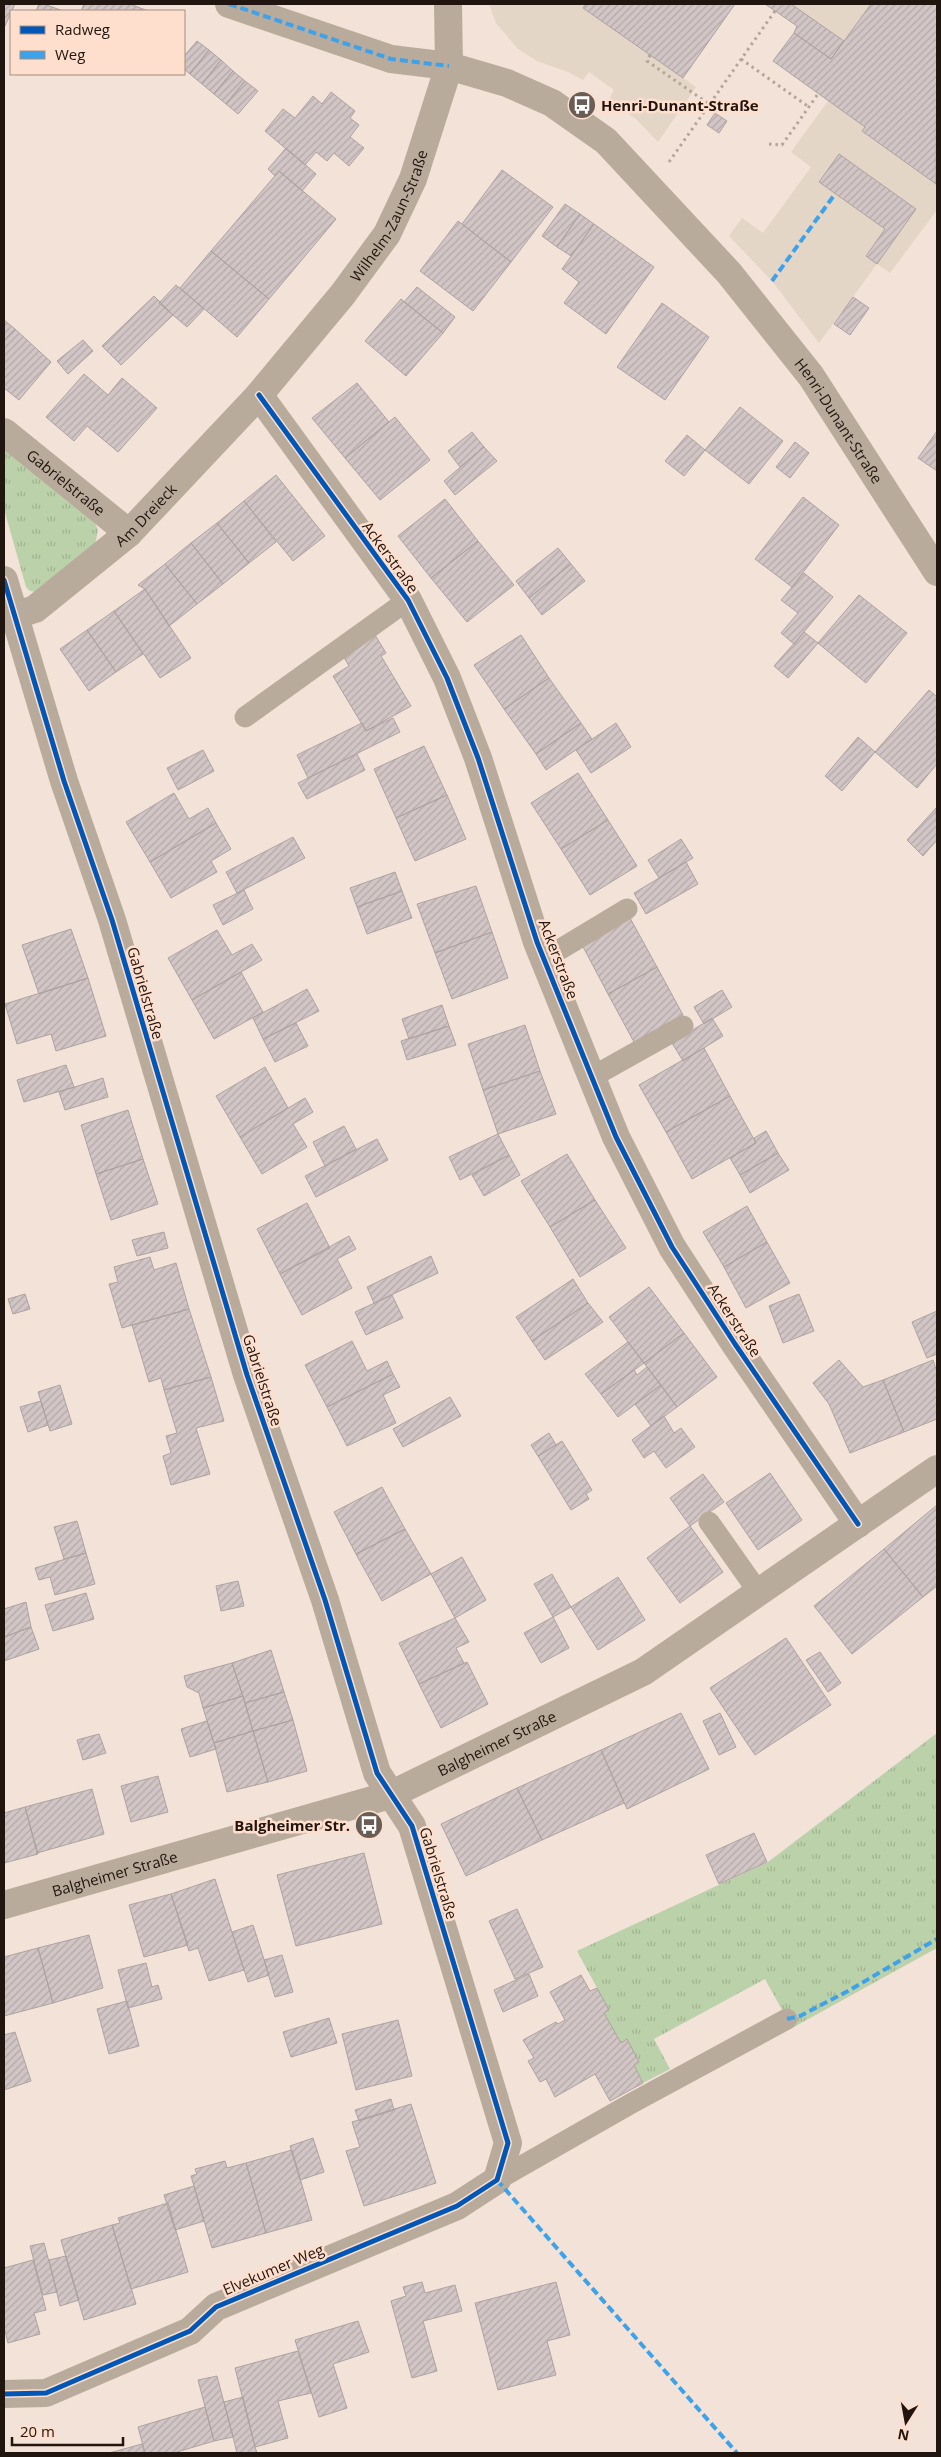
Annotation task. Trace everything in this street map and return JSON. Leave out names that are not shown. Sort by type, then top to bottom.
[{"type":"street","name":"Henri-Dunant-Straße","points":[[229,4],[391,59],[449,66],[507,83],[552,103],[606,141],[729,273],[811,376],[937,572]]},
{"type":"street","name":"Wilhelm-Zaun-Straße","points":[[259,395],[343,294],[387,234],[413,180],[449,66],[448,4]]},
{"type":"street","name":"Am Dreieck","points":[[9,618],[35,609],[129,532],[259,395]]},
{"type":"street","name":"Ackerstraße","points":[[259,395],[408,600],[447,678],[478,758],[544,959],[616,1137],[672,1247],[735,1344],[858,1524]]},
{"type":"street","name":"Gabrielstraße","points":[[4,432],[129,532]]},
{"type":"street","name":"Gabrielstraße","points":[[4,580],[9,618],[112,920],[247,1375],[325,1600],[377,1772],[412,1826],[508,2143],[497,2180]]},
{"type":"street","name":"Balgheimer Straße","points":[[4,1905],[390,1794],[643,1672],[937,1468]]},
{"type":"street","name":"Elvekumer Weg","points":[[4,2394],[46,2393],[190,2331],[216,2307],[457,2206],[497,2180]]},
{"type":"lane","points":[[245,717],[408,600]]},
{"type":"lane","points":[[544,959],[627,909]]},
{"type":"lane","points":[[592,1077],[683,1026]]},
{"type":"lane","points":[[710,1522],[759,1593]]},
{"type":"lane","points":[[497,2180],[787,2019]]},
{"type":"path","points":[[650,188],[775,11]]},
{"type":"path","points":[[650,55],[647,61],[710,104]]},
{"type":"path","points":[[741,59],[809,107]]},
{"type":"path","points":[[769,144],[782,145],[818,94]]},
{"type":"shaded area","points":[[489,4],[586,4],[583,8],[696,87],[658,142],[636,119],[609,100],[614,90],[589,72],[583,80],[568,72],[537,61],[518,49],[496,23]]},
{"type":"shaded area","points":[[791,4],[871,4],[844,41]]},
{"type":"shaded area","points":[[828,101],[865,127],[862,131],[936,184],[937,210],[890,273],[877,264],[819,343],[772,281],[729,236],[742,218],[763,233],[811,167],[791,152]]},
{"type":"green space","points":[[4,446],[95,523],[98,530],[95,545],[36,592],[30,591],[26,587],[4,509]]},
{"type":"green space","points":[[937,1733],[937,1948],[792,2028],[765,1979],[654,2039],[670,2069],[643,2083],[634,2065],[639,2062],[626,2040],[621,2043],[604,2013],[609,2010],[577,1951],[768,1862]]},
{"type":"building","points":[[4,4],[15,4],[12,10],[10,10],[10,15],[4,28]]},
{"type":"building","points":[[39,4],[44,4],[60,10],[36,10]]},
{"type":"building","points":[[84,4],[130,4],[145,10],[81,10]]},
{"type":"building","points":[[586,4],[735,4],[683,78],[583,8]]},
{"type":"building","points":[[765,4],[791,4],[844,41],[831,59],[794,33],[797,26]]},
{"type":"building","points":[[871,4],[937,4],[936,184],[862,131],[865,127],[773,61],[794,33],[831,59]]},
{"type":"building","points":[[197,41],[209,50],[190,74],[185,70],[185,55]]},
{"type":"building","points":[[209,50],[221,60],[202,84],[190,74]]},
{"type":"building","points":[[221,60],[233,71],[214,94],[202,84]]},
{"type":"building","points":[[233,71],[245,81],[226,104],[214,94]]},
{"type":"building","points":[[245,81],[258,91],[238,114],[226,104]]},
{"type":"building","points":[[331,92],[355,111],[350,118],[359,125],[350,137],[364,148],[349,166],[334,153],[327,161],[316,152],[305,165],[265,131],[283,109],[295,118],[313,96],[322,104]]},
{"type":"building","points":[[715,113],[727,121],[719,133],[707,125]]},
{"type":"building","points":[[286,148],[316,174],[302,191],[279,171],[275,176],[268,169]]},
{"type":"building","points":[[839,154],[916,209],[877,264],[866,256],[885,229],[819,182]]},
{"type":"building","points":[[502,170],[553,207],[511,262],[462,224]]},
{"type":"building","points":[[279,171],[336,219],[269,299],[211,251]]},
{"type":"building","points":[[565,204],[580,214],[557,247],[542,236]]},
{"type":"building","points":[[580,214],[594,224],[571,256],[557,247]]},
{"type":"building","points":[[458,221],[511,262],[473,311],[420,271]]},
{"type":"building","points":[[594,224],[654,267],[606,334],[564,303],[579,282],[562,269]]},
{"type":"building","points":[[211,251],[269,299],[237,337],[180,288]]},
{"type":"building","points":[[176,285],[204,309],[187,327],[159,303]]},
{"type":"building","points":[[417,287],[455,317],[443,333],[404,302]]},
{"type":"building","points":[[154,296],[173,315],[121,365],[102,346]]},
{"type":"building","points":[[853,297],[869,308],[850,335],[834,324]]},
{"type":"building","points":[[401,299],[443,333],[406,376],[365,341]]},
{"type":"building","points":[[662,303],[709,337],[665,400],[617,367]]},
{"type":"building","points":[[4,320],[15,329],[4,341]]},
{"type":"building","points":[[15,329],[51,362],[19,400],[4,388],[4,341]]},
{"type":"building","points":[[83,340],[93,351],[68,374],[57,361]]},
{"type":"building","points":[[84,374],[108,395],[122,378],[157,408],[118,452],[87,426],[74,441],[46,417]]},
{"type":"building","points":[[357,383],[389,422],[345,458],[312,418]]},
{"type":"building","points":[[740,407],[783,441],[749,484],[705,450]]},
{"type":"building","points":[[395,417],[430,460],[380,500],[345,458]]},
{"type":"building","points":[[937,431],[937,471],[918,458]]},
{"type":"building","points":[[472,432],[484,447],[460,467],[448,451]]},
{"type":"building","points":[[687,435],[705,450],[684,476],[665,461]]},
{"type":"building","points":[[795,442],[809,453],[790,478],[776,467]]},
{"type":"building","points":[[484,447],[497,461],[455,495],[444,481]]},
{"type":"building","points":[[276,475],[325,536],[293,561],[244,501]]},
{"type":"building","points":[[803,497],[839,525],[792,587],[755,559]]},
{"type":"building","points":[[445,499],[478,541],[431,578],[398,536]]},
{"type":"building","points":[[244,501],[276,542],[249,563],[217,523]]},
{"type":"building","points":[[217,523],[249,563],[223,584],[191,543]]},
{"type":"building","points":[[478,541],[514,585],[467,622],[431,578]]},
{"type":"building","points":[[191,543],[223,584],[197,604],[165,564]]},
{"type":"building","points":[[558,548],[571,564],[529,598],[516,581]]},
{"type":"building","points":[[165,564],[197,604],[169,626],[145,589],[138,585]]},
{"type":"building","points":[[571,564],[585,581],[542,615],[529,598]]},
{"type":"building","points":[[804,573],[833,597],[794,644],[781,633],[798,613],[781,600]]},
{"type":"building","points":[[145,589],[191,658],[160,678],[114,611]]},
{"type":"building","points":[[859,595],[907,633],[866,683],[818,643]]},
{"type":"building","points":[[114,611],[143,654],[116,672],[87,630]]},
{"type":"building","points":[[87,630],[116,672],[89,691],[60,649]]},
{"type":"building","points":[[804,632],[818,643],[788,678],[774,666]]},
{"type":"building","points":[[375,635],[386,653],[381,656],[411,706],[366,731],[333,676],[349,666],[342,654]]},
{"type":"building","points":[[521,635],[549,678],[504,709],[474,665]]},
{"type":"building","points":[[549,678],[581,723],[536,754],[504,709]]},
{"type":"building","points":[[929,690],[937,697],[937,764],[917,788],[875,752]]},
{"type":"building","points":[[393,718],[400,732],[308,778],[297,755],[362,723],[366,731]]},
{"type":"building","points":[[581,723],[592,739],[546,770],[536,754]]},
{"type":"building","points":[[616,723],[631,747],[591,773],[576,750]]},
{"type":"building","points":[[858,737],[875,752],[842,791],[825,776]]},
{"type":"building","points":[[424,746],[447,795],[396,818],[374,769]]},
{"type":"building","points":[[203,750],[214,771],[178,790],[167,768]]},
{"type":"building","points":[[357,754],[365,770],[307,799],[298,783]]},
{"type":"building","points":[[578,773],[608,820],[561,849],[531,803]]},
{"type":"building","points":[[174,793],[189,819],[208,808],[216,823],[150,862],[126,822]]},
{"type":"building","points":[[447,795],[466,839],[415,861],[396,818]]},
{"type":"building","points":[[936,808],[937,840],[923,856],[907,840]]},
{"type":"building","points":[[608,820],[637,866],[590,895],[561,849]]},
{"type":"building","points":[[216,823],[231,849],[211,861],[217,872],[171,898],[150,862]]},
{"type":"building","points":[[293,837],[305,858],[237,893],[226,872]]},
{"type":"building","points":[[681,839],[693,858],[659,878],[648,860]]},
{"type":"building","points":[[686,862],[698,884],[646,914],[634,893]]},
{"type":"building","points":[[395,872],[402,891],[357,907],[350,888]]},
{"type":"building","points":[[476,886],[492,932],[435,953],[417,904]]},
{"type":"building","points":[[244,890],[253,909],[223,925],[213,905]]},
{"type":"building","points":[[402,891],[412,918],[367,934],[357,907]]},
{"type":"building","points":[[630,918],[657,967],[608,994],[581,943]]},
{"type":"building","points":[[71,929],[88,978],[39,994],[22,945]]},
{"type":"building","points":[[217,930],[232,955],[252,944],[262,960],[192,1000],[168,958]]},
{"type":"building","points":[[492,932],[508,978],[452,999],[435,953]]},
{"type":"building","points":[[657,967],[683,1015],[634,1042],[608,994]]},
{"type":"building","points":[[241,972],[263,1012],[214,1039],[192,1000]]},
{"type":"building","points":[[88,978],[106,1036],[56,1051],[51,1034],[17,1044],[5,1004]]},
{"type":"building","points":[[307,989],[319,1011],[263,1039],[253,1018]]},
{"type":"building","points":[[722,990],[732,1007],[704,1024],[694,1007]]},
{"type":"building","points":[[442,1005],[449,1026],[409,1039],[402,1019]]},
{"type":"building","points":[[712,1018],[723,1036],[683,1061],[672,1043]]},
{"type":"building","points":[[296,1023],[308,1046],[275,1062],[263,1039]]},
{"type":"building","points":[[525,1025],[540,1071],[483,1090],[468,1044]]},
{"type":"building","points":[[449,1026],[456,1045],[407,1060],[401,1041]]},
{"type":"building","points":[[704,1048],[730,1096],[666,1132],[639,1085]]},
{"type":"building","points":[[66,1065],[74,1087],[24,1102],[17,1080]]},
{"type":"building","points":[[265,1067],[288,1108],[240,1137],[216,1096]]},
{"type":"building","points":[[540,1071],[556,1114],[498,1134],[483,1090]]},
{"type":"building","points":[[103,1078],[108,1097],[65,1110],[59,1092]]},
{"type":"building","points":[[730,1096],[756,1143],[692,1179],[666,1132]]},
{"type":"building","points":[[305,1098],[313,1112],[293,1124],[307,1147],[262,1174],[240,1137]]},
{"type":"building","points":[[128,1110],[143,1159],[96,1174],[81,1125]]},
{"type":"building","points":[[344,1126],[356,1149],[325,1166],[313,1142]]},
{"type":"building","points":[[766,1131],[778,1153],[740,1175],[730,1158],[756,1143],[754,1138]]},
{"type":"building","points":[[498,1134],[509,1155],[460,1180],[449,1157]]},
{"type":"building","points":[[377,1139],[388,1160],[316,1197],[305,1176]]},
{"type":"building","points":[[778,1153],[789,1170],[750,1193],[740,1175]]},
{"type":"building","points":[[567,1154],[595,1200],[550,1227],[521,1181]]},
{"type":"building","points":[[509,1155],[520,1175],[484,1196],[472,1175]]},
{"type":"building","points":[[143,1159],[158,1204],[111,1220],[96,1174]]},
{"type":"building","points":[[595,1200],[626,1248],[580,1277],[550,1227]]},
{"type":"building","points":[[307,1203],[330,1248],[280,1274],[257,1229]]},
{"type":"building","points":[[747,1206],[767,1242],[724,1267],[703,1232]]},
{"type":"building","points":[[164,1232],[168,1248],[137,1256],[132,1240]]},
{"type":"building","points":[[349,1236],[356,1249],[337,1259],[352,1288],[302,1315],[280,1274]]},
{"type":"building","points":[[767,1242],[790,1283],[746,1308],[724,1267]]},
{"type":"building","points":[[431,1256],[438,1273],[374,1303],[367,1287]]},
{"type":"building","points":[[150,1257],[154,1270],[176,1263],[189,1309],[122,1328],[109,1284],[118,1282],[114,1267]]},
{"type":"building","points":[[573,1279],[588,1303],[532,1341],[516,1317]]},
{"type":"building","points":[[649,1287],[684,1333],[644,1363],[609,1317]]},
{"type":"building","points":[[25,1294],[30,1309],[13,1314],[8,1299]]},
{"type":"building","points":[[799,1294],[814,1331],[783,1343],[769,1306]]},
{"type":"building","points":[[392,1295],[403,1318],[366,1335],[355,1312]]},
{"type":"building","points":[[588,1303],[603,1322],[545,1360],[532,1341]]},
{"type":"building","points":[[189,1309],[211,1377],[164,1390],[161,1378],[149,1382],[132,1325]]},
{"type":"building","points":[[937,1311],[937,1354],[927,1358],[912,1322]]},
{"type":"building","points":[[684,1333],[717,1377],[677,1407],[644,1363]]},
{"type":"building","points":[[352,1341],[367,1371],[387,1361],[393,1374],[327,1407],[305,1365]]},
{"type":"building","points":[[628,1342],[644,1363],[601,1394],[585,1374]]},
{"type":"building","points":[[839,1360],[863,1387],[883,1380],[904,1432],[850,1453],[829,1404],[813,1383]]},
{"type":"building","points":[[933,1360],[937,1372],[937,1419],[904,1432],[883,1380]]},
{"type":"building","points":[[647,1367],[661,1385],[618,1417],[601,1394],[634,1370],[637,1375]]},
{"type":"building","points":[[393,1374],[400,1387],[383,1395],[396,1423],[347,1446],[327,1407]]},
{"type":"building","points":[[211,1377],[224,1421],[196,1428],[210,1474],[171,1485],[163,1456],[171,1453],[166,1436],[177,1433],[164,1390]]},
{"type":"building","points":[[60,1385],[72,1424],[50,1431],[38,1392]]},
{"type":"building","points":[[661,1385],[677,1407],[651,1426],[635,1404]]},
{"type":"building","points":[[450,1397],[461,1416],[403,1447],[393,1429]]},
{"type":"building","points":[[41,1401],[48,1425],[28,1432],[20,1407]]},
{"type":"building","points":[[664,1416],[674,1433],[681,1428],[695,1447],[666,1468],[654,1451],[644,1458],[632,1440]]},
{"type":"building","points":[[549,1433],[556,1445],[538,1456],[531,1445]]},
{"type":"building","points":[[562,1441],[592,1490],[586,1494],[589,1499],[571,1510],[538,1456]]},
{"type":"building","points":[[770,1473],[802,1520],[758,1550],[726,1503]]},
{"type":"building","points":[[703,1474],[724,1502],[690,1526],[670,1498]]},
{"type":"building","points":[[382,1487],[405,1529],[356,1554],[334,1512]]},
{"type":"building","points":[[937,1505],[937,1586],[923,1597],[884,1549]]},
{"type":"building","points":[[77,1521],[86,1553],[64,1559],[54,1527]]},
{"type":"building","points":[[690,1526],[723,1572],[680,1603],[647,1558]]},
{"type":"building","points":[[405,1529],[431,1574],[382,1601],[356,1554]]},
{"type":"building","points":[[884,1549],[923,1597],[852,1654],[814,1606]]},
{"type":"building","points":[[86,1553],[95,1584],[55,1595],[50,1577],[39,1580],[35,1568]]},
{"type":"building","points":[[462,1557],[486,1600],[455,1618],[431,1574]]},
{"type":"building","points":[[552,1574],[571,1607],[553,1617],[534,1584]]},
{"type":"building","points":[[618,1577],[645,1620],[598,1650],[571,1607]]},
{"type":"building","points":[[238,1581],[244,1606],[221,1611],[216,1586]]},
{"type":"building","points":[[86,1593],[94,1619],[53,1631],[45,1605]]},
{"type":"building","points":[[26,1602],[31,1627],[4,1637],[4,1609]]},
{"type":"building","points":[[553,1617],[569,1648],[541,1663],[524,1633]]},
{"type":"building","points":[[455,1618],[469,1642],[456,1648],[464,1663],[419,1684],[399,1643]]},
{"type":"building","points":[[31,1627],[39,1649],[4,1661],[4,1637]]},
{"type":"building","points":[[786,1638],[831,1705],[755,1755],[710,1688]]},
{"type":"building","points":[[271,1650],[284,1692],[245,1703],[232,1663]]},
{"type":"building","points":[[820,1652],[841,1683],[828,1692],[806,1660]]},
{"type":"building","points":[[467,1662],[488,1704],[441,1728],[419,1684]]},
{"type":"building","points":[[232,1663],[243,1696],[203,1708],[199,1693],[187,1687],[184,1676]]},
{"type":"building","points":[[284,1692],[293,1720],[253,1731],[245,1703]]},
{"type":"building","points":[[243,1696],[253,1731],[214,1743],[203,1708]]},
{"type":"building","points":[[681,1713],[709,1769],[627,1809],[601,1750]]},
{"type":"building","points":[[720,1713],[736,1747],[719,1755],[703,1721]]},
{"type":"building","points":[[293,1720],[307,1771],[268,1782],[253,1731]]},
{"type":"building","points":[[207,1721],[216,1749],[190,1757],[181,1729]]},
{"type":"building","points":[[253,1731],[268,1782],[227,1792],[214,1743]]},
{"type":"building","points":[[99,1734],[106,1753],[83,1760],[77,1740]]},
{"type":"building","points":[[601,1750],[624,1803],[542,1840],[517,1788]]},
{"type":"building","points":[[158,1776],[168,1812],[131,1822],[121,1786]]},
{"type":"building","points":[[517,1788],[542,1840],[466,1876],[441,1824]]},
{"type":"building","points":[[92,1789],[104,1834],[37,1853],[25,1807]]},
{"type":"building","points":[[25,1807],[38,1854],[4,1863],[4,1813]]},
{"type":"building","points":[[754,1833],[767,1862],[719,1884],[706,1855]]},
{"type":"building","points":[[364,1853],[382,1924],[296,1946],[277,1875]]},
{"type":"building","points":[[215,1879],[244,1970],[209,1981],[198,1948],[189,1951],[171,1894]]},
{"type":"building","points":[[171,1894],[188,1945],[144,1957],[129,1905]]},
{"type":"building","points":[[517,1909],[543,1967],[515,1979],[489,1921]]},
{"type":"building","points":[[253,1925],[269,1975],[248,1982],[232,1932]]},
{"type":"building","points":[[89,1935],[103,1988],[53,2003],[38,1948]]},
{"type":"building","points":[[38,1948],[53,2003],[4,2016],[4,1957]]},
{"type":"building","points":[[282,1955],[293,1992],[275,1997],[264,1960]]},
{"type":"building","points":[[146,1963],[152,1987],[158,1985],[162,1999],[128,2008],[118,1970]]},
{"type":"building","points":[[529,1974],[538,1996],[503,2012],[494,1990]]},
{"type":"building","points":[[581,1975],[590,1991],[597,1988],[609,2010],[604,2013],[621,2043],[627,2039],[639,2062],[634,2065],[643,2083],[610,2101],[595,2074],[555,2097],[546,2079],[540,2082],[528,2061],[534,2058],[523,2040],[556,2022],[558,2024],[565,2020],[550,1992]]},
{"type":"building","points":[[127,2001],[139,2046],[109,2054],[97,2009]]},
{"type":"building","points":[[329,2018],[337,2043],[291,2057],[283,2032]]},
{"type":"building","points":[[398,2020],[412,2076],[356,2090],[342,2034]]},
{"type":"building","points":[[15,2032],[31,2081],[4,2090],[4,2035]]},
{"type":"building","points":[[391,2099],[394,2110],[359,2121],[355,2110]]},
{"type":"building","points":[[411,2104],[436,2183],[364,2206],[346,2151],[360,2147],[352,2122]]},
{"type":"building","points":[[313,2138],[324,2172],[300,2180],[290,2146]]},
{"type":"building","points":[[292,2150],[312,2220],[266,2233],[246,2163]]},
{"type":"building","points":[[225,2161],[227,2168],[246,2163],[266,2233],[212,2248],[191,2176],[197,2174],[195,2169]]},
{"type":"building","points":[[194,2186],[204,2221],[175,2230],[164,2195]]},
{"type":"building","points":[[168,2203],[188,2272],[131,2289],[112,2225],[120,2223],[118,2218]]},
{"type":"building","points":[[112,2225],[136,2304],[84,2320],[61,2240]]},
{"type":"building","points":[[44,2243],[57,2292],[43,2295],[30,2246]]},
{"type":"building","points":[[66,2256],[79,2300],[60,2306],[49,2260]]},
{"type":"building","points":[[33,2260],[46,2310],[34,2313],[40,2334],[8,2343],[4,2327],[4,2268]]},
{"type":"building","points":[[422,2282],[425,2293],[455,2285],[462,2311],[423,2321],[437,2371],[412,2378],[391,2301],[406,2296],[403,2287]]},
{"type":"building","points":[[556,2282],[570,2335],[547,2341],[556,2375],[498,2390],[475,2303]]},
{"type":"building","points":[[358,2321],[369,2352],[333,2364],[347,2408],[319,2417],[295,2340]]},
{"type":"building","points":[[298,2351],[311,2393],[278,2401],[288,2438],[255,2447],[235,2368]]},
{"type":"building","points":[[217,2376],[233,2437],[214,2441],[198,2380]]},
{"type":"building","points":[[243,2397],[257,2453],[237,2453],[224,2402]]},
{"type":"building","points":[[205,2407],[214,2441],[178,2453],[145,2453],[138,2427]]},
{"type":"building","points":[[142,2444],[145,2453],[109,2453]]},
{"type":"marked path","points":[[229,4],[391,59],[449,66]]},
{"type":"marked path","points":[[772,281],[835,194]]},
{"type":"marked path","points":[[787,2019],[800,2016],[848,1991],[937,1939]]},
{"type":"marked path","points":[[497,2180],[737,2453]]},
{"type":"cycle path","points":[[259,395],[408,600],[447,678],[478,758],[537,942],[616,1137],[672,1247],[735,1344],[858,1524]]},
{"type":"cycle path","points":[[4,580],[64,781],[112,920],[247,1375],[325,1600],[377,1773],[412,1826],[508,2143],[497,2180],[457,2206],[216,2307],[190,2331],[46,2393],[4,2394]]},
{"type":"place","name":"Henri-Dunant-Straße","points":[[582,105]]},
{"type":"place","name":"Balgheimer Str.","points":[[369,1825]]}]
